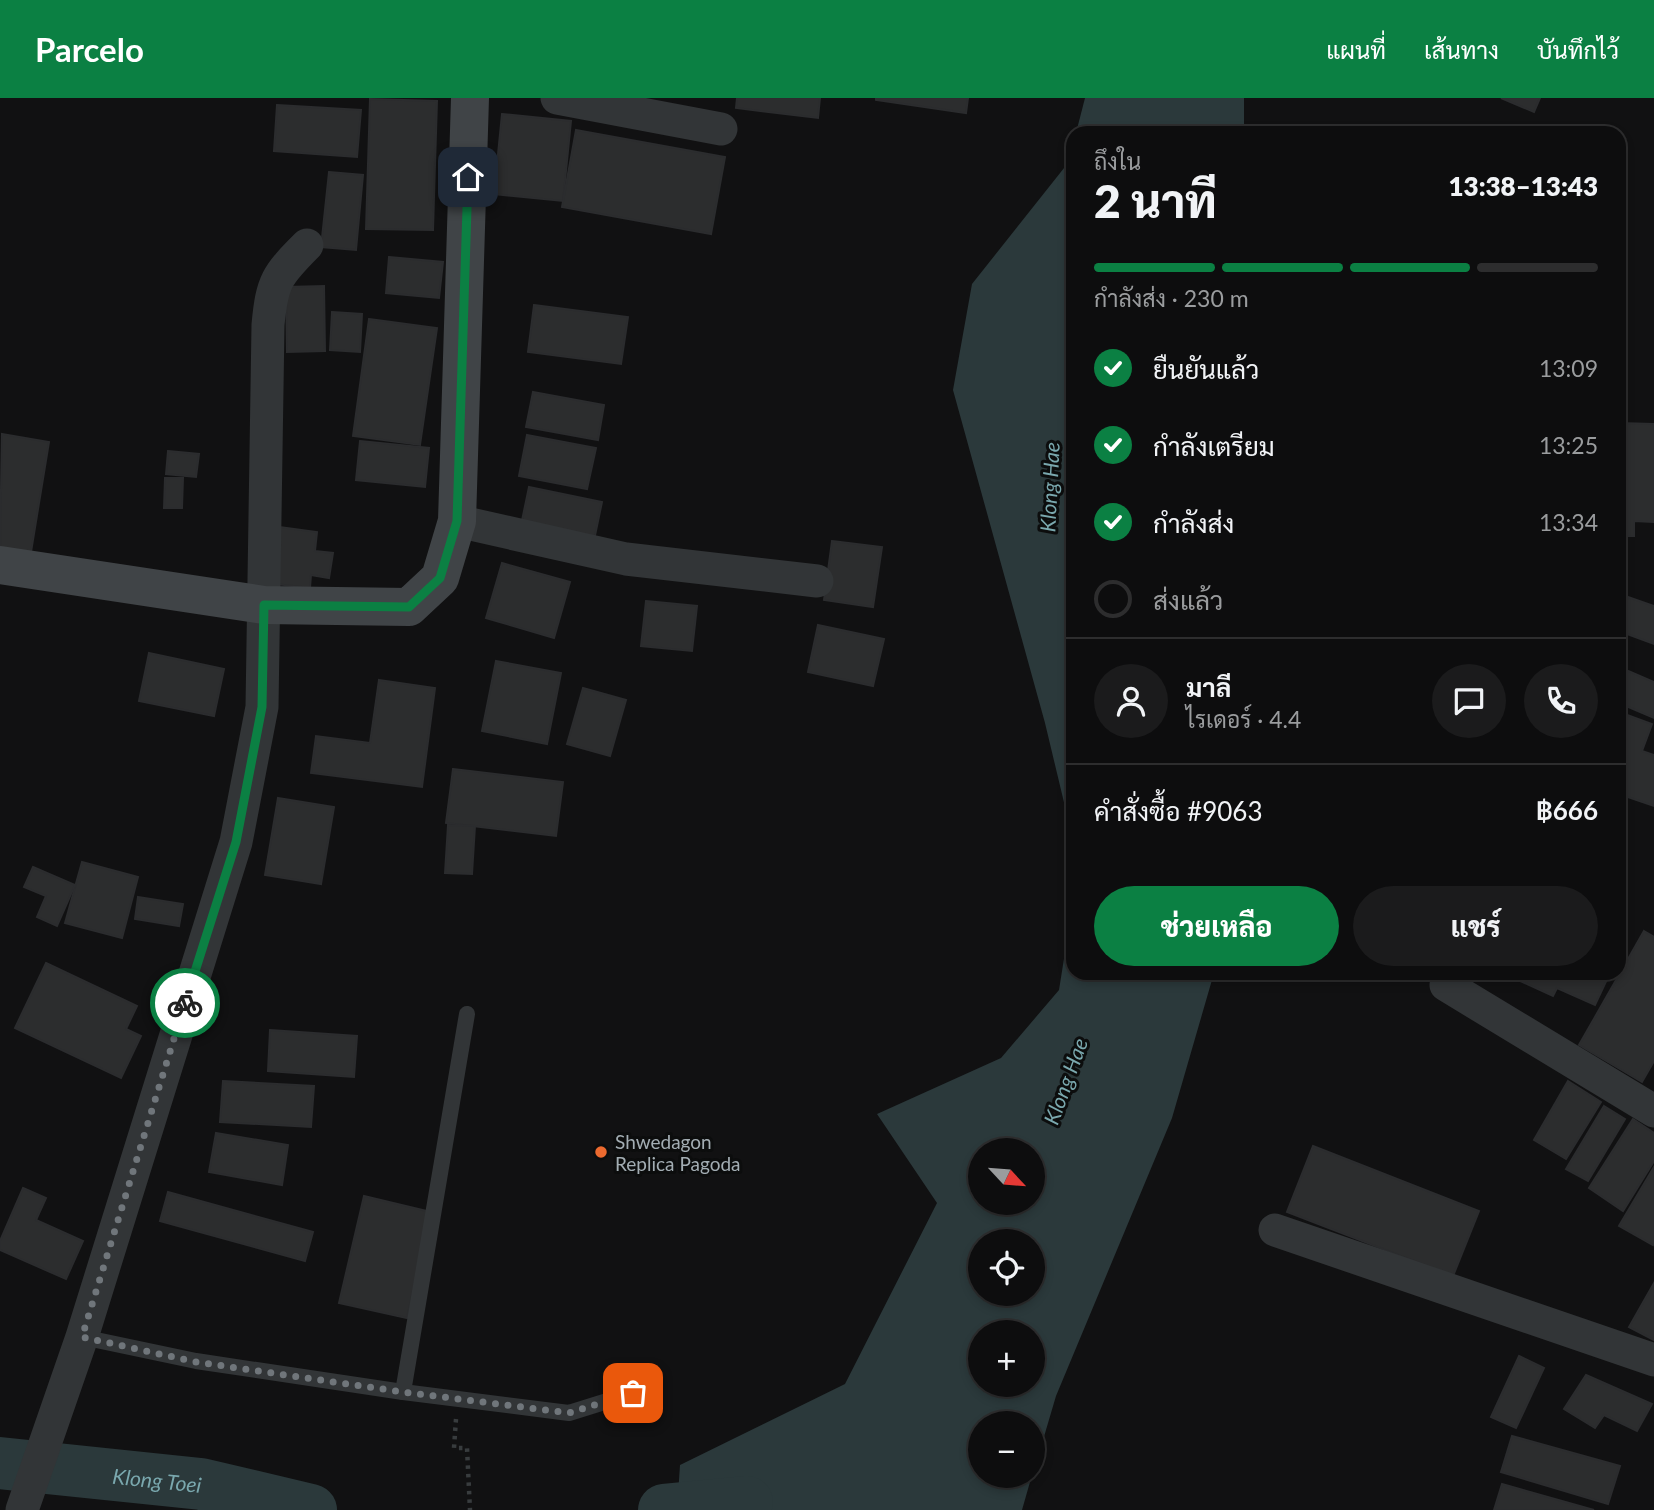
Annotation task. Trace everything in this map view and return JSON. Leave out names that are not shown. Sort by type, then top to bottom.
[{"type":"street","points":[[0,565],[264,605],[409,607],[440,578],[457,521],[470,98]]},
{"type":"street","points":[[557,98],[721,129]]},
{"type":"street","points":[[22,1510],[82,1337],[236,842],[262,707],[271,296],[282,271],[307,245]]},
{"type":"street","points":[[457,521],[626,559],[817,581]]},
{"type":"street","points":[[1446,985],[1654,1111]]},
{"type":"street","points":[[1275,1230],[1654,1360]]},
{"type":"lane","points":[[403,1392],[467,1014]]},
{"type":"lane","points":[[82,1337],[196,1362],[569,1413],[633,1393]]},
{"type":"path","points":[[454,1448],[467,1448],[470,1510]]},
{"type":"water","points":[[1085,98],[1244,98],[1244,126],[1078,126]]},
{"type":"water","name":"Klong Hae","points":[[1066,166],[1066,811],[1045,723],[953,390],[972,284]]},
{"type":"water","name":"Klong Hae","points":[[1066,946],[1066,980],[1212,980],[1172,1118],[1056,1396],[1045,1433],[1045,1411],[968,1411],[968,1488],[1028,1488],[1022,1510],[677,1510],[680,1465],[845,1384],[937,1203],[877,1114],[1001,1058],[1059,990]]},
{"type":"building","points":[[737,98],[820,98],[818,118],[736,108]]},
{"type":"building","points":[[876,98],[968,98],[966,113]]},
{"type":"building","points":[[1501,98],[1540,98],[1534,112]]},
{"type":"building","points":[[370,99],[437,101],[433,230],[366,229]]},
{"type":"building","points":[[277,105],[361,110],[357,157],[274,151]]},
{"type":"building","points":[[502,114],[571,121],[563,201],[494,194]]},
{"type":"building","points":[[576,130],[725,157],[711,234],[562,207]]},
{"type":"building","points":[[329,172],[363,175],[356,250],[321,247]]},
{"type":"building","points":[[389,257],[443,262],[439,298],[386,293]]},
{"type":"building","points":[[324,286],[325,351],[287,352],[286,287]]},
{"type":"building","points":[[534,305],[628,317],[621,364],[528,352]]},
{"type":"building","points":[[332,312],[362,314],[360,352],[330,350]]},
{"type":"building","points":[[369,319],[437,328],[420,445],[353,436]]},
{"type":"building","points":[[533,392],[604,405],[598,440],[526,427]]},
{"type":"building","points":[[1626,423],[1654,424],[1654,522],[1634,521],[1634,536],[1626,536]]},
{"type":"building","points":[[2,434],[49,442],[31,552],[0,547]]},
{"type":"building","points":[[527,435],[596,448],[587,489],[519,476]]},
{"type":"building","points":[[360,441],[429,448],[425,487],[356,480]]},
{"type":"building","points":[[168,451],[199,454],[196,477],[166,474]]},
{"type":"building","points":[[165,478],[183,478],[182,508],[164,508]]},
{"type":"building","points":[[529,487],[602,502],[593,545],[520,530]]},
{"type":"building","points":[[272,526],[317,532],[315,551],[333,553],[329,578],[311,575],[310,588],[276,584]]},
{"type":"building","points":[[832,541],[882,547],[873,607],[824,600]]},
{"type":"building","points":[[502,563],[570,582],[554,638],[486,618]]},
{"type":"building","points":[[1628,597],[1654,606],[1654,644],[1626,634]]},
{"type":"building","points":[[646,601],[697,606],[692,651],[641,646]]},
{"type":"building","points":[[818,625],[884,639],[873,686],[808,672]]},
{"type":"building","points":[[149,653],[224,669],[214,716],[139,701]]},
{"type":"building","points":[[496,661],[561,673],[547,744],[482,731]]},
{"type":"building","points":[[1626,670],[1654,682],[1654,718],[1626,706]]},
{"type":"building","points":[[379,680],[435,688],[422,787],[311,773],[316,736],[370,743]]},
{"type":"building","points":[[583,688],[626,700],[610,756],[567,744]]},
{"type":"building","points":[[1626,715],[1652,724],[1642,751],[1654,755],[1654,806],[1626,796]]},
{"type":"building","points":[[453,769],[563,782],[556,836],[446,823]]},
{"type":"building","points":[[278,798],[334,807],[321,884],[265,875]]},
{"type":"building","points":[[448,825],[475,826],[472,874],[445,873]]},
{"type":"building","points":[[82,862],[138,877],[122,938],[65,923]]},
{"type":"building","points":[[33,867],[75,885],[57,926],[37,917],[46,896],[24,887]]},
{"type":"building","points":[[138,897],[183,904],[179,926],[135,919]]},
{"type":"building","points":[[1644,931],[1654,937],[1654,1061],[1642,1082],[1579,1045],[1616,980],[1626,980],[1626,963]]},
{"type":"building","points":[[46,963],[137,1006],[126,1029],[141,1036],[121,1078],[15,1028]]},
{"type":"building","points":[[1518,980],[1607,980],[1595,1005],[1557,988],[1553,996]]},
{"type":"building","points":[[270,1030],[357,1036],[354,1077],[268,1071]]},
{"type":"building","points":[[223,1081],[314,1086],[311,1127],[220,1122]]},
{"type":"building","points":[[1568,1081],[1601,1102],[1566,1159],[1534,1140]]},
{"type":"building","points":[[1604,1106],[1625,1119],[1588,1181],[1566,1169]]},
{"type":"building","points":[[1633,1119],[1654,1133],[1654,1161],[1623,1211],[1589,1188]]},
{"type":"building","points":[[216,1133],[288,1145],[282,1185],[209,1172]]},
{"type":"building","points":[[1313,1146],[1479,1211],[1453,1276],[1287,1212]]},
{"type":"building","points":[[1654,1167],[1654,1243],[1653,1245],[1619,1226]]},
{"type":"building","points":[[23,1188],[46,1198],[36,1220],[83,1241],[66,1279],[0,1250],[0,1241]]},
{"type":"building","points":[[168,1192],[313,1232],[305,1261],[160,1221]]},
{"type":"building","points":[[364,1196],[431,1212],[407,1318],[339,1303]]},
{"type":"building","points":[[1654,1283],[1654,1340],[1629,1327]]},
{"type":"building","points":[[1519,1356],[1544,1368],[1516,1428],[1491,1417]]},
{"type":"building","points":[[1586,1375],[1652,1404],[1637,1431],[1604,1415],[1595,1428],[1564,1409]]},
{"type":"building","points":[[1512,1436],[1620,1466],[1608,1504],[1501,1472]]},
{"type":"building","points":[[1502,1484],[1594,1510],[1494,1510]]},
{"type":"waterway","name":"Klong Toei","points":[[0,1463],[201,1484],[311,1510]]},
{"type":"waterway","name":"Klong Toei","points":[[664,1510],[747,1502]]},
{"type":"way so far","points":[[185,1003],[82,1337],[196,1362],[569,1413],[633,1393]]},
{"type":"place","name":"Shwedagon Replica Pagoda","points":[[601,1152]]},
{"type":"route","points":[[185,1003],[236,842],[262,707],[264,605],[409,607],[440,578],[457,521],[468,177]]}]
